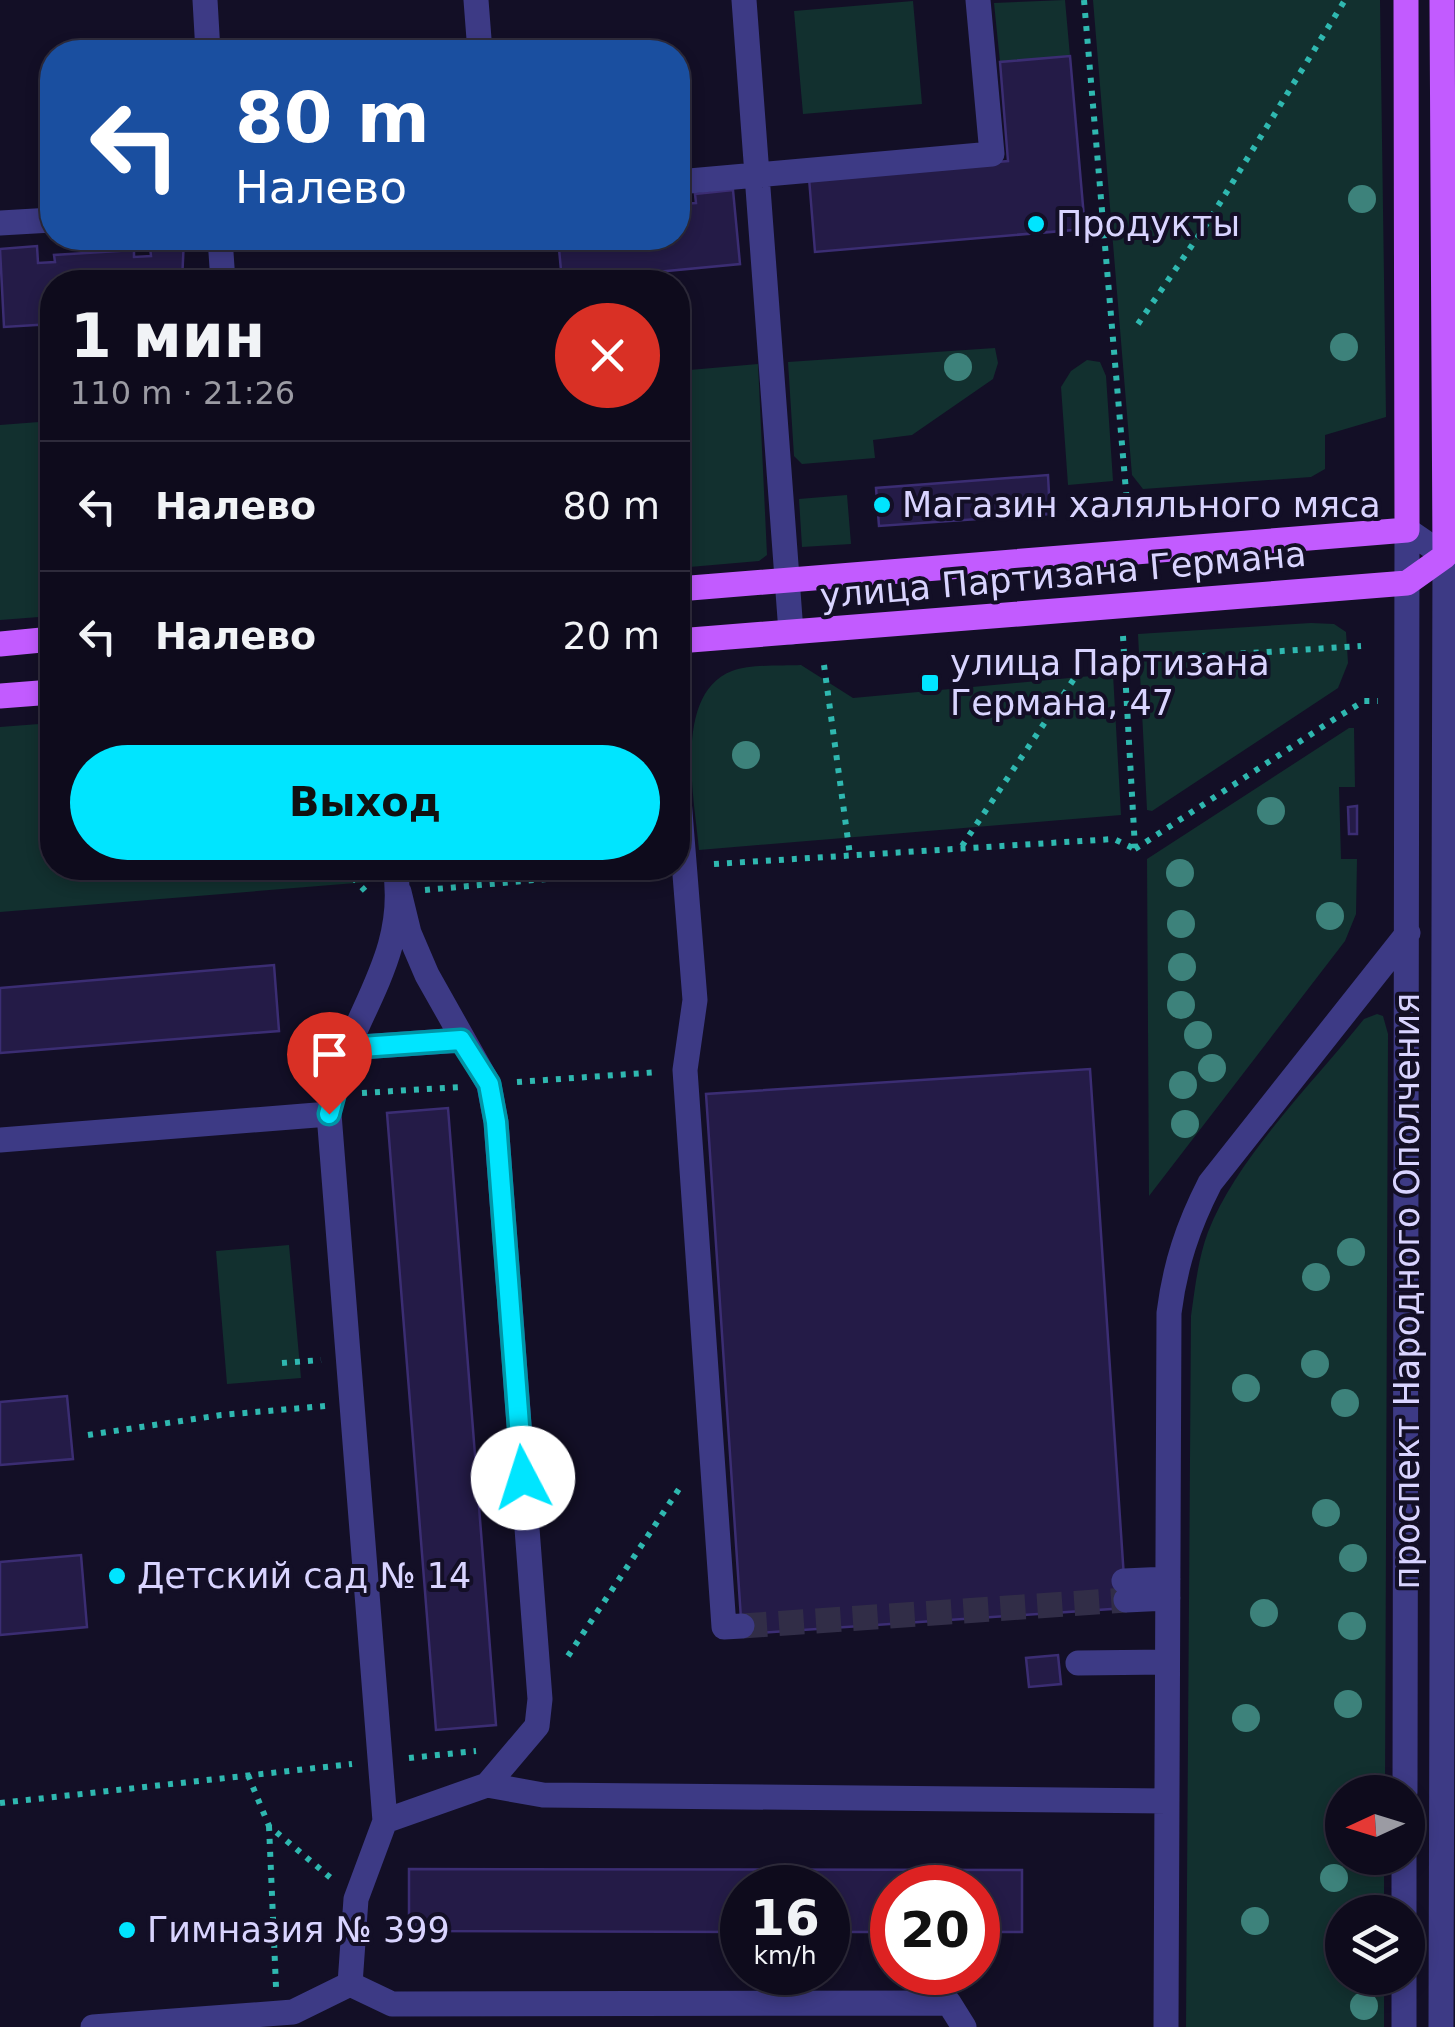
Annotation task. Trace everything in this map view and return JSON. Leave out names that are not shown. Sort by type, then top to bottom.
[{"type":"main road","name":"проспект Народного Ополчения","points":[[1406,0],[1407,530]]},
{"type":"main road","name":"проспект Народного Ополчения","points":[[1442,0],[1449,118],[1445,556]]},
{"type":"main road","name":"улица Партизана Германа","points":[[690,588],[1407,530]]},
{"type":"main road","points":[[1407,583],[1445,556]]},
{"type":"main road","name":"улица Партизана Германа","points":[[690,641],[1407,583]]},
{"type":"main road","points":[[0,644],[40,641]]},
{"type":"main road","points":[[0,696],[40,693]]},
{"type":"street","points":[[205,0],[207,40]]},
{"type":"street","points":[[476,0],[479,40]]},
{"type":"street","points":[[744,0],[791,632]]},
{"type":"street","points":[[690,181],[992,154],[978,0]]},
{"type":"street","points":[[0,223],[40,221]]},
{"type":"street","points":[[1407,530],[1445,556]]},
{"type":"street","name":"проспект Народного Ополчения","points":[[1404,1775],[1407,530]]},
{"type":"street","name":"проспект Народного Ополчения","points":[[1441,2027],[1445,556]]},
{"type":"street","points":[[385,1821],[487,1785],[524,1746],[537,1726],[540,1699],[496,1122],[489,1084],[461,1040],[408,933],[397,880]]},
{"type":"street","points":[[350,1984],[356,1900],[385,1821],[329,1114],[347,1048],[384,974],[397,880]]},
{"type":"street","points":[[678,880],[695,1000],[686,1070],[724,1627],[742,1626]]},
{"type":"street","points":[[1166,2027],[1169,1314],[1187,1228],[1210,1183],[1408,933]]},
{"type":"street","points":[[347,1048],[461,1040]]},
{"type":"street","points":[[0,1140],[329,1114]]},
{"type":"street","points":[[1125,1590],[1168,1589]]},
{"type":"street","points":[[1078,1664],[1168,1662]]},
{"type":"street","points":[[487,1785],[543,1795],[1167,1800]]},
{"type":"street","points":[[93,2027],[288,2017],[350,1984]]},
{"type":"street","points":[[350,1984],[392,2004],[949,2004],[964,2027]]},
{"type":"street","points":[[1404,1995],[1404,2027]]},
{"type":"path","points":[[1084,0],[1127,504]]},
{"type":"path","points":[[1138,324],[1210,219],[1345,0]]},
{"type":"path","points":[[1123,633],[1134,849]]},
{"type":"path","points":[[1124,661],[1361,646]]},
{"type":"path","points":[[961,847],[1084,664]]},
{"type":"path","points":[[824,665],[850,855]]},
{"type":"path","points":[[1134,849],[1364,701],[1379,701]]},
{"type":"path","points":[[690,866],[1114,839],[1134,849]]},
{"type":"path","points":[[355,880],[368,895]]},
{"type":"path","points":[[88,1435],[221,1414],[351,1404]]},
{"type":"path","points":[[540,1699],[712,1439]]},
{"type":"path","points":[[0,1803],[524,1746]]},
{"type":"path","points":[[248,1775],[269,1826],[288,2017]]},
{"type":"path","points":[[269,1826],[356,1900]]},
{"type":"green space","points":[[1065,0],[1070,56],[1000,62],[994,3]]},
{"type":"green space","points":[[1093,0],[1380,0],[1386,417],[1325,435],[1325,469],[1311,477],[1143,489],[1132,475]]},
{"type":"green space","points":[[913,1],[922,104],[803,114],[794,11]]},
{"type":"green space","points":[[995,348],[998,363],[993,379],[912,435],[873,440],[875,458],[802,464],[794,456],[788,362]]},
{"type":"green space","points":[[1087,360],[1100,362],[1106,376],[1113,481],[1068,485],[1061,387],[1071,371]]},
{"type":"green space","points":[[758,364],[767,555],[759,561],[690,567],[690,370]]},
{"type":"green space","points":[[40,422],[40,617],[0,620],[0,425]]},
{"type":"green space","points":[[847,495],[851,544],[802,547],[799,499]]},
{"type":"green space","points":[[1334,624],[1346,632],[1348,663],[1338,688],[1152,811],[1147,810],[1138,634]]},
{"type":"green space","points":[[801,665],[853,698],[1113,674],[1121,815],[699,850],[692,751],[701,702],[713,683],[732,671]]},
{"type":"green space","points":[[40,724],[40,880],[368,882],[0,912],[0,727]]},
{"type":"green space","points":[[1354,728],[1355,787],[1339,787],[1341,859],[1357,859],[1356,914],[1345,941],[1149,1196],[1147,859]]},
{"type":"green space","points":[[1383,1016],[1388,1034],[1385,1775],[1325,1775],[1325,1875],[1384,1875],[1384,1895],[1325,1895],[1325,1995],[1384,1995],[1384,2027],[1186,2027],[1191,1316],[1197,1274],[1208,1232],[1238,1176],[1278,1121],[1364,1019]]},
{"type":"green space","points":[[289,1245],[301,1378],[227,1384],[216,1251]]},
{"type":"building","points":[[1070,56],[1085,229],[815,252],[809,178],[1008,161],[1000,62]]},
{"type":"building","points":[[733,190],[740,264],[677,270],[561,270],[559,250],[690,250],[690,203],[696,203],[695,194]]},
{"type":"building","points":[[37,246],[38,263],[55,262],[54,255],[134,250],[134,257],[151,256],[150,250],[183,250],[183,270],[40,270],[40,325],[4,327],[0,249]]},
{"type":"building","points":[[1048,475],[1050,514],[879,526],[876,488]]},
{"type":"building","points":[[1357,806],[1357,834],[1349,834],[1348,807]]},
{"type":"building","points":[[274,965],[279,1031],[0,1053],[0,988]]},
{"type":"building","points":[[1090,1069],[1126,1608],[742,1634],[706,1094]]},
{"type":"building","points":[[448,1108],[496,1725],[436,1730],[387,1113]]},
{"type":"building","points":[[67,1396],[73,1459],[0,1465],[0,1402]]},
{"type":"building","points":[[81,1555],[87,1627],[0,1635],[0,1562]]},
{"type":"building","points":[[1058,1655],[1061,1684],[1029,1687],[1026,1658]]},
{"type":"building","points":[[409,1869],[720,1870],[720,1932],[409,1931]]},
{"type":"building","points":[[850,1870],[870,1870],[870,1932],[850,1932]]},
{"type":"building","points":[[1000,1870],[1022,1870],[1022,1932],[1000,1932]]},
{"type":"tunnel","points":[[742,1626],[1126,1600]]},
{"type":"place","name":"Продукты","points":[[1036,224]]},
{"type":"place","name":"Магазин халяльного мяса","points":[[882,505]]},
{"type":"place","name":"улица Партизана Германа, 47","points":[[930,683]]},
{"type":"place","name":"Детский сад № 14","points":[[117,1576]]},
{"type":"place","name":"Гимназия № 399","points":[[127,1930]]},
{"type":"route","points":[[329,1114],[347,1048],[461,1040],[489,1084],[496,1122],[523,1478]]}]
